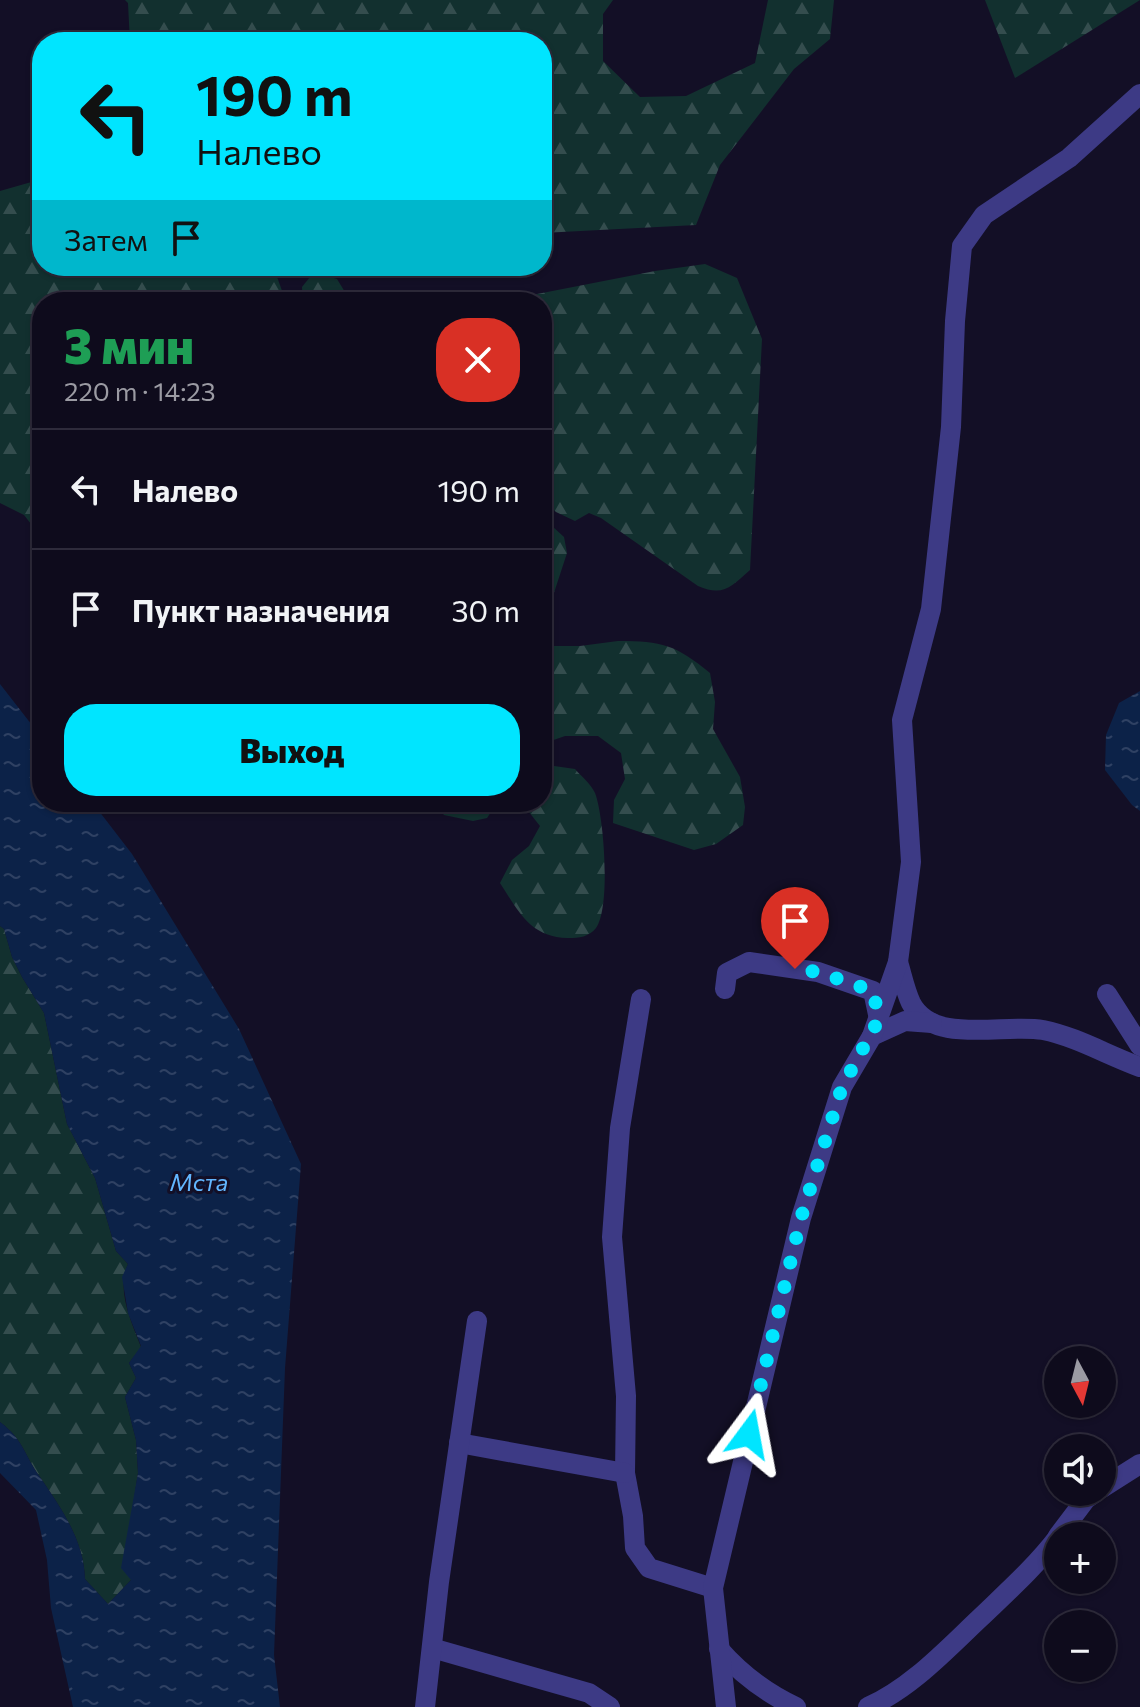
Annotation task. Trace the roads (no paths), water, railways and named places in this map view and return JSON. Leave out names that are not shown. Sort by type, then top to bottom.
[{"type":"street","points":[[726,1707],[713,1588],[801,1218],[842,1087],[875,1028],[898,962],[911,862],[902,720],[931,609],[951,427],[955,321],[962,246],[984,215],[1069,158],[1140,94]]},
{"type":"street","points":[[725,989],[727,973],[749,962],[818,972],[873,991],[875,1028]]},
{"type":"street","points":[[898,962],[912,1005],[932,1023]]},
{"type":"street","points":[[1107,994],[1140,1046]]},
{"type":"street","points":[[641,999],[620,1128],[612,1237],[626,1396],[625,1473],[635,1548],[649,1568],[713,1588]]},
{"type":"street","points":[[875,1028],[905,1021],[932,1023],[966,1032],[996,1028],[1042,1030],[1083,1042],[1140,1067]]},
{"type":"street","points":[[425,1707],[477,1321]]},
{"type":"street","points":[[459,1443],[625,1473]]},
{"type":"street","points":[[1116,1479],[1140,1464]]},
{"type":"street","points":[[1069,1522],[1081,1506]]},
{"type":"street","points":[[868,1707],[882,1701],[931,1664],[1008,1591],[1044,1551]]},
{"type":"street","points":[[432,1648],[589,1693],[610,1707]]},
{"type":"street","points":[[719,1649],[735,1667],[764,1690],[796,1707]]},
{"type":"water","name":"Мста","points":[[0,684],[32,725],[32,812],[100,812],[132,854],[239,1029],[301,1164],[285,1368],[274,1655],[280,1707],[73,1707],[51,1608],[47,1560],[36,1510],[0,1473],[0,1422],[19,1442],[63,1513],[76,1538],[85,1579],[108,1604],[131,1580],[121,1568],[138,1473],[136,1440],[125,1397],[136,1378],[129,1363],[141,1346],[128,1313],[122,1277],[128,1264],[116,1251],[95,1178],[67,1124],[44,1013],[22,977],[4,929],[0,926]]},
{"type":"water","points":[[1140,691],[1140,811],[1105,770],[1106,735],[1119,703]]}]
